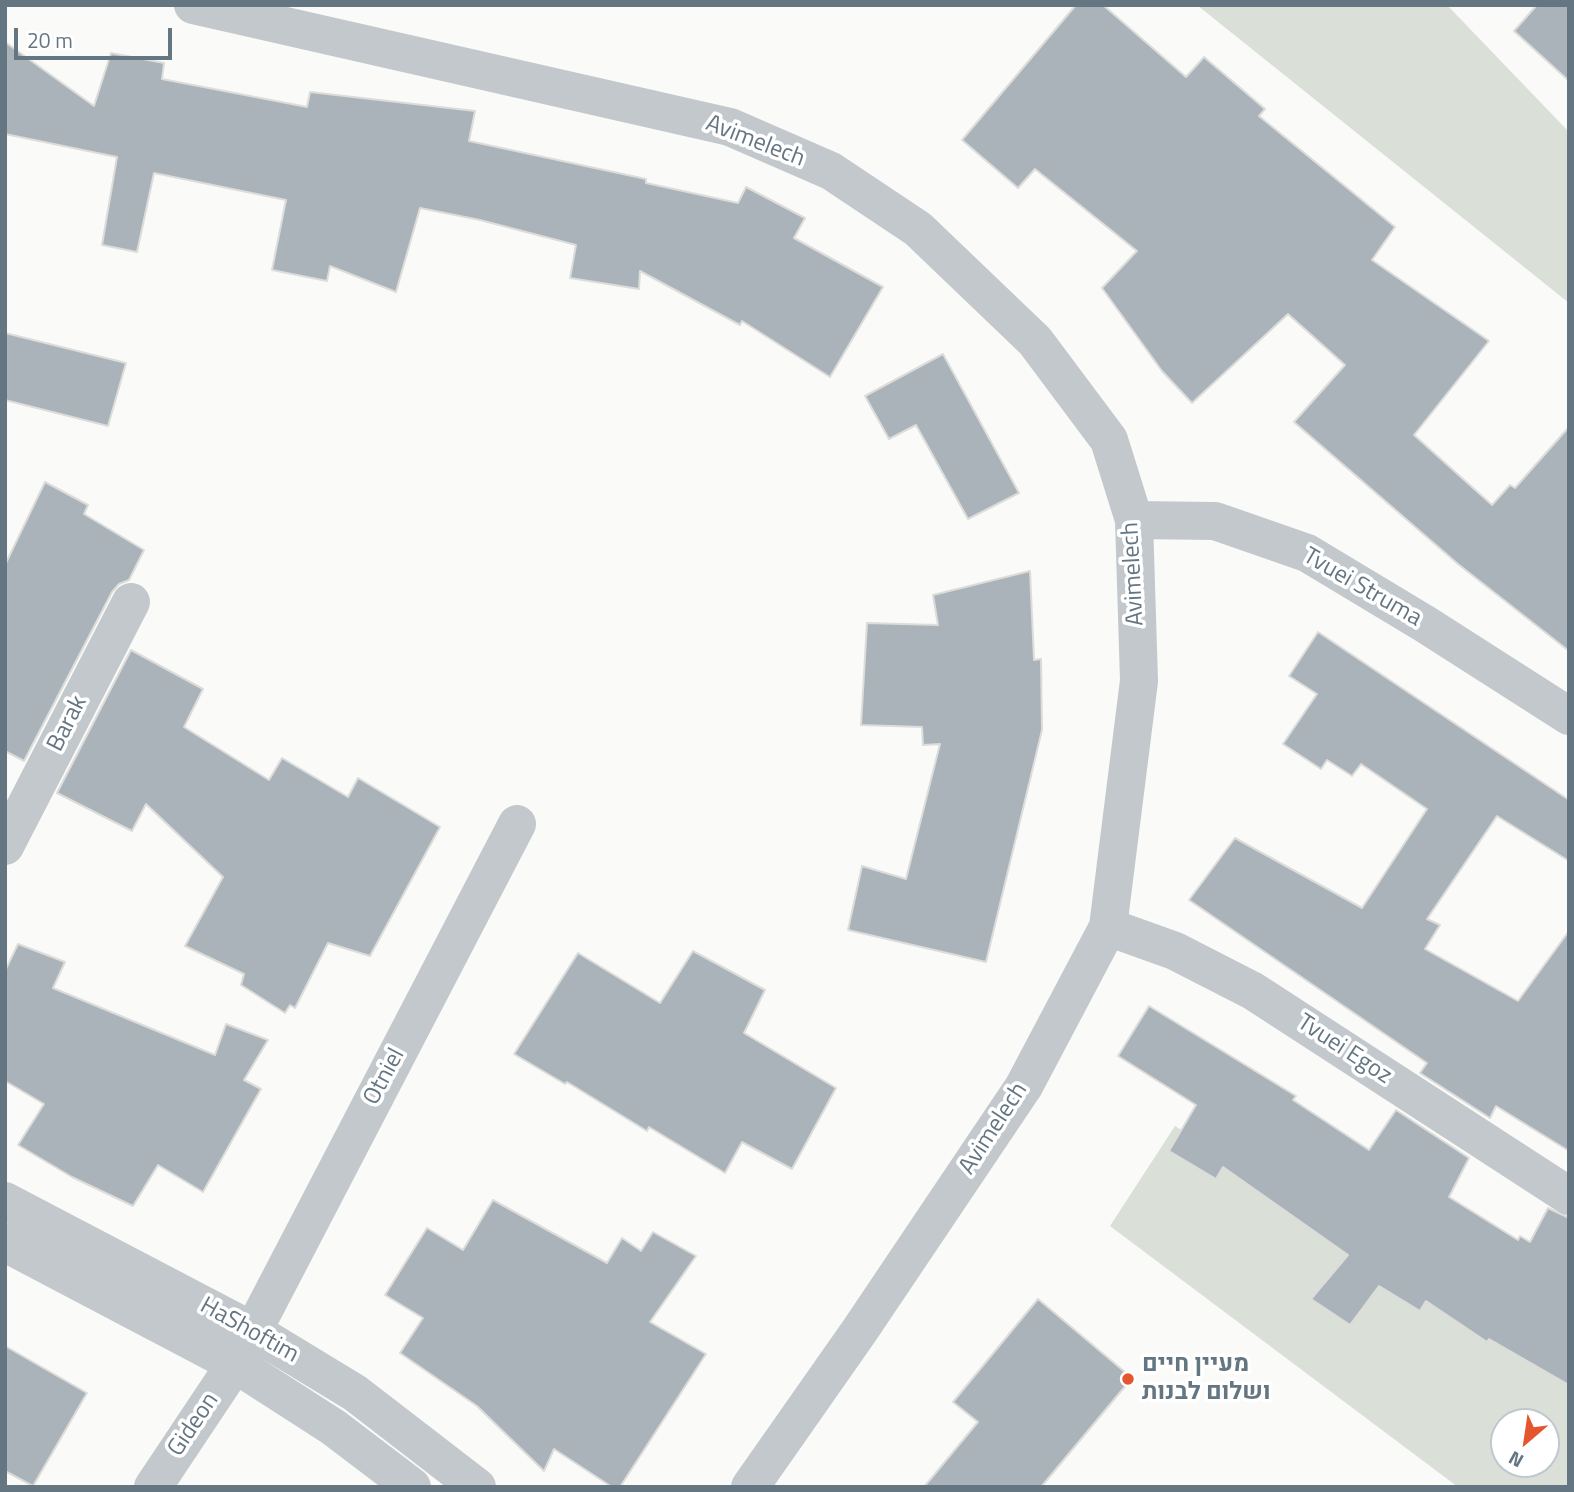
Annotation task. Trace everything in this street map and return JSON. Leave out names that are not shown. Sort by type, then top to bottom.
[{"type":"street","name":"Avimelech","points":[[193,5],[730,127],[831,171],[918,229],[1035,341],[1109,440],[1134,520],[1139,681],[1108,927],[1024,1086],[860,1330],[750,1487]]},
{"type":"street","name":"Tvuei Struma","points":[[1134,520],[1214,521],[1307,553],[1569,716]]},
{"type":"street","name":"Barak","points":[[5,846],[131,602]]},
{"type":"street","name":"Otniel","points":[[253,1331],[517,824]]},
{"type":"street","name":"Tvuei Egoz","points":[[1108,927],[1175,951],[1253,991],[1569,1196]]},
{"type":"street","name":"HaShoftim","points":[[5,1201],[253,1331],[355,1394],[477,1487]]},
{"type":"street","name":"HaShoftim","points":[[5,1243],[235,1364],[333,1427],[412,1487]]},
{"type":"street","name":"Gideon","points":[[153,1487],[235,1364]]},
{"type":"shaded area","points":[[1197,5],[1447,5],[1569,132],[1569,303]]},
{"type":"shaded area","points":[[1175,1126],[1569,1376],[1569,1487],[1458,1487],[1110,1226]]},
{"type":"building","points":[[1076,5],[1103,5],[1186,77],[1204,57],[1265,109],[1259,116],[1395,227],[1372,260],[1489,341],[1414,435],[1492,505],[1510,485],[1515,488],[1569,427],[1569,651],[1458,564],[1294,422],[1345,365],[1288,314],[1192,403],[1162,371],[1102,288],[1137,251],[1035,169],[1018,188],[962,140]]},
{"type":"building","points":[[1537,5],[1569,5],[1569,81],[1514,31]]},
{"type":"building","points":[[5,42],[94,106],[111,53],[164,63],[162,79],[307,107],[310,92],[475,111],[469,141],[646,179],[646,183],[738,203],[746,187],[805,218],[794,238],[883,287],[830,377],[742,321],[740,325],[640,271],[639,289],[570,278],[576,245],[480,220],[420,208],[396,292],[330,266],[327,281],[272,270],[286,200],[154,173],[137,252],[102,245],[117,157],[5,134]]},
{"type":"building","points":[[5,333],[126,363],[108,426],[5,400]]},
{"type":"building","points":[[943,354],[1019,493],[968,519],[916,425],[889,439],[865,396]]},
{"type":"building","points":[[45,482],[88,505],[84,514],[144,550],[129,580],[119,584],[112,592],[24,761],[5,751],[5,565]]},
{"type":"building","points":[[1030,571],[1034,660],[1041,659],[1042,730],[986,962],[848,930],[862,866],[906,879],[940,744],[923,745],[922,727],[861,725],[867,623],[938,625],[933,595]]},
{"type":"building","points":[[1318,632],[1569,800],[1569,861],[1497,816],[1427,919],[1440,925],[1425,949],[1518,1001],[1569,931],[1569,1151],[1496,1106],[1490,1118],[1420,1073],[1427,1063],[1189,900],[1235,838],[1362,908],[1427,809],[1361,764],[1352,776],[1327,760],[1321,769],[1283,744],[1317,694],[1289,676]]},
{"type":"building","points":[[131,650],[203,689],[184,727],[269,780],[282,758],[348,797],[358,778],[440,827],[370,956],[328,943],[295,1008],[290,1005],[285,1013],[241,985],[244,974],[185,946],[223,877],[146,804],[132,831],[57,793]]},
{"type":"building","points":[[18,944],[65,962],[53,988],[215,1055],[226,1024],[268,1040],[244,1080],[261,1089],[203,1192],[158,1165],[133,1206],[72,1177],[18,1145],[44,1104],[5,1081],[5,971]]},
{"type":"building","points":[[693,951],[765,990],[744,1033],[836,1088],[792,1169],[742,1142],[725,1173],[649,1127],[647,1131],[567,1082],[565,1084],[514,1054],[578,953],[660,1003]]},
{"type":"building","points":[[1149,1006],[1296,1096],[1293,1100],[1369,1150],[1396,1110],[1469,1158],[1449,1197],[1518,1240],[1520,1236],[1530,1242],[1548,1208],[1569,1218],[1569,1385],[1489,1339],[1487,1342],[1426,1301],[1420,1311],[1379,1286],[1350,1325],[1311,1299],[1348,1255],[1223,1167],[1216,1179],[1169,1151],[1196,1105],[1118,1056]]},
{"type":"building","points":[[493,1200],[607,1263],[622,1238],[641,1251],[653,1232],[696,1256],[650,1322],[706,1354],[620,1487],[612,1487],[554,1449],[544,1471],[477,1406],[400,1353],[423,1318],[385,1295],[427,1228],[463,1250]]},
{"type":"building","points":[[1038,1299],[1132,1378],[1041,1487],[924,1487],[978,1422],[953,1402]]},
{"type":"building","points":[[5,1346],[87,1393],[33,1486],[5,1471]]},
{"type":"place","name":"מעיין חיים ושלום לבנות","points":[[1128,1379]]}]
